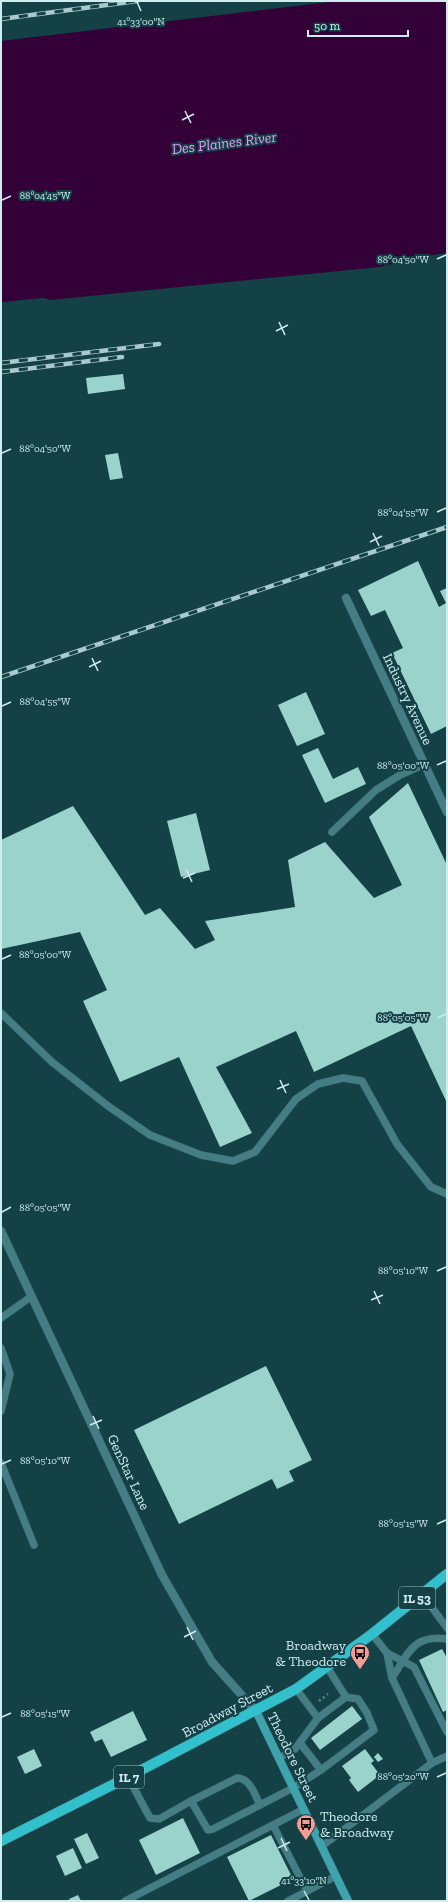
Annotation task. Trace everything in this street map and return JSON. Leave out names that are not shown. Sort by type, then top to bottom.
[{"type":"main road","name":"Broadway Street","points":[[1,1840],[128,1777],[296,1689],[372,1634],[447,1574]]},
{"type":"main road","name":"Theodore Street","points":[[256,1711],[348,1901]]},
{"type":"street","name":"Industry Avenue","points":[[346,598],[447,812]]},
{"type":"street","name":"GenStar Lane","points":[[1,1231],[162,1575],[212,1662],[256,1711]]},
{"type":"lane","points":[[332,832],[376,790],[400,775],[425,764]]},
{"type":"lane","points":[[1,1013],[52,1062],[108,1106],[150,1135],[201,1155],[233,1161],[255,1152],[296,1099],[318,1084],[343,1078],[362,1081],[397,1144],[431,1187],[447,1194]]},
{"type":"lane","points":[[1,1318],[32,1296]]},
{"type":"lane","points":[[1,1348],[10,1374],[1,1410]]},
{"type":"lane","points":[[1,1463],[34,1545]]},
{"type":"lane","points":[[422,1594],[447,1628]]},
{"type":"lane","points":[[372,1634],[387,1653],[392,1678],[432,1763]]},
{"type":"lane","points":[[392,1678],[413,1646],[420,1641],[447,1639]]},
{"type":"lane","points":[[387,1653],[404,1660],[414,1667],[447,1732]]},
{"type":"lane","points":[[327,1667],[346,1697]]},
{"type":"lane","points":[[296,1689],[318,1718]]},
{"type":"lane","points":[[191,1802],[208,1830],[213,1829],[293,1788],[321,1770],[374,1730],[367,1713],[358,1699],[346,1697],[318,1718],[295,1749],[279,1758]]},
{"type":"lane","points":[[300,1743],[321,1770]]},
{"type":"lane","points":[[322,1846],[432,1763],[447,1756]]},
{"type":"lane","points":[[128,1777],[150,1818],[159,1819],[237,1778],[242,1778],[247,1781],[260,1805]]},
{"type":"lane","points":[[125,1901],[304,1809]]},
{"type":"lane","points":[[273,1825],[307,1892]]},
{"type":"lane","points":[[288,1901],[336,1876]]},
{"type":"path","points":[[319,1701],[328,1694]]},
{"type":"water","name":"Des Plaines River","points":[[338,1],[447,1],[447,253],[426,256],[379,267],[50,300],[44,298],[1,302],[1,41]]},
{"type":"building","points":[[123,374],[125,389],[88,394],[86,378]]},
{"type":"building","points":[[118,453],[123,478],[110,480],[105,455]]},
{"type":"building","points":[[418,561],[439,607],[446,603],[440,591],[447,588],[447,726],[431,734],[392,653],[403,648],[385,610],[371,616],[358,590]]},
{"type":"building","points":[[306,692],[325,734],[297,746],[278,705]]},
{"type":"building","points":[[318,748],[333,779],[358,767],[366,784],[325,803],[302,755]]},
{"type":"building","points":[[408,783],[447,865],[447,1103],[411,1026],[314,1072],[296,1031],[216,1067],[252,1133],[220,1147],[179,1057],[120,1082],[83,1001],[107,990],[80,932],[1,949],[1,840],[73,806],[145,915],[160,908],[195,949],[215,940],[205,921],[295,907],[288,860],[325,842],[374,898],[402,885],[369,817]]},
{"type":"building","points":[[196,813],[210,870],[181,877],[167,821]]},
{"type":"building","points":[[266,1366],[312,1460],[289,1471],[294,1481],[277,1489],[272,1479],[179,1524],[134,1430]]},
{"type":"building","points":[[442,1649],[447,1658],[447,1710],[443,1712],[419,1660]]},
{"type":"building","points":[[352,1706],[362,1719],[320,1750],[311,1738]]},
{"type":"building","points":[[133,1711],[147,1740],[111,1757],[102,1739],[95,1742],[90,1732]]},
{"type":"building","points":[[34,1749],[42,1766],[25,1774],[17,1757]]},
{"type":"building","points":[[365,1749],[374,1761],[371,1763],[380,1775],[358,1792],[349,1780],[351,1778],[342,1766]]},
{"type":"building","points":[[378,1753],[383,1759],[378,1762],[374,1757]]},
{"type":"building","points":[[183,1818],[200,1853],[156,1875],[139,1840]]},
{"type":"building","points":[[87,1833],[99,1858],[86,1864],[74,1839]]},
{"type":"building","points":[[271,1835],[293,1879],[249,1901],[227,1857]]},
{"type":"building","points":[[73,1848],[82,1868],[65,1876],[56,1856]]},
{"type":"building","points":[[78,1895],[81,1901],[70,1901],[69,1899]]},
{"type":"railway","points":[[1,19],[137,1]]},
{"type":"railway","points":[[1,363],[159,344]]},
{"type":"railway","points":[[1,372],[122,357]]},
{"type":"railway","points":[[1,677],[447,527]]},
{"type":"place","name":"Broadway & Theodore","points":[[360,1670]]},
{"type":"place","name":"Theodore & Broadway","points":[[306,1841]]}]
